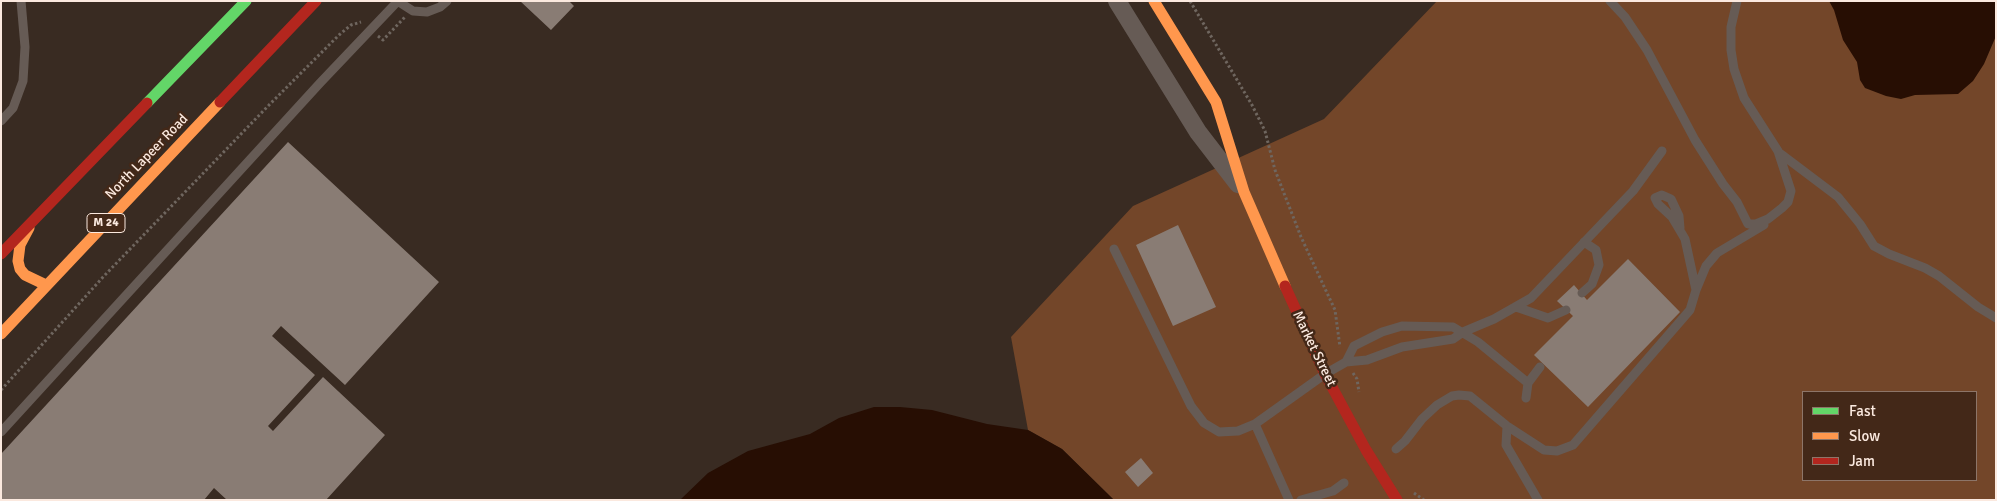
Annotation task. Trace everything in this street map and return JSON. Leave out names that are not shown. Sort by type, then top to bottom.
[{"type":"main road","points":[[1,254],[246,1]]},
{"type":"main road","name":"North Lapeer Road","points":[[1,334],[316,1]]},
{"type":"main road","name":"Market Street","points":[[1154,1],[1216,102],[1244,192],[1290,301],[1325,374],[1366,450],[1397,500]]},
{"type":"main road","points":[[31,223],[20,246],[18,261],[20,269],[26,275],[46,285]]},
{"type":"street","name":"Market Street","points":[[1117,1],[1198,132],[1244,192]]},
{"type":"lane","points":[[1,121],[14,108],[23,81],[25,47],[21,1]]},
{"type":"lane","points":[[1,432],[320,83],[399,2],[413,11],[427,12],[440,7],[447,1]]},
{"type":"lane","points":[[1610,1],[1625,17],[1647,50],[1695,140],[1723,184],[1738,202],[1748,224],[1756,224],[1768,219]]},
{"type":"lane","points":[[1737,1],[1731,27],[1731,50],[1734,69],[1744,98],[1778,150],[1786,159],[1838,197],[1860,224],[1874,246],[1939,276],[1978,307],[1996,318]]},
{"type":"lane","points":[[1396,448],[1405,441],[1430,411],[1452,396],[1470,396],[1507,426],[1544,450],[1557,451],[1573,445],[1690,310],[1706,266],[1717,253],[1762,227],[1768,219],[1788,202],[1791,191],[1778,150]]},
{"type":"lane","points":[[1114,249],[1191,406],[1204,423],[1219,432],[1238,431],[1255,424],[1325,374],[1346,362],[1367,360],[1402,346],[1453,339],[1463,332],[1494,319],[1531,298],[1633,191],[1662,151]]},
{"type":"lane","points":[[1680,228],[1685,239],[1696,290]]},
{"type":"lane","points":[[1582,294],[1592,284],[1598,265],[1596,250],[1584,242]]},
{"type":"lane","points":[[1516,307],[1548,318],[1566,310]]},
{"type":"lane","points":[[1346,362],[1354,346],[1382,332],[1402,326],[1454,327],[1478,342],[1528,383]]},
{"type":"lane","points":[[1526,398],[1528,383],[1540,367]]},
{"type":"lane","points":[[1255,424],[1289,500]]},
{"type":"lane","points":[[1507,426],[1506,445],[1538,500]]},
{"type":"lane","points":[[1327,500],[1333,492],[1344,484]]},
{"type":"lane","points":[[1301,500],[1333,492]]},
{"type":"path","points":[[1190,1],[1252,105],[1265,131],[1275,170],[1301,237],[1335,310],[1338,343],[1346,362],[1357,379],[1358,390],[1362,399]]},
{"type":"path","points":[[1,390],[104,276],[327,46],[350,25],[361,22],[382,40],[398,26]]},
{"type":"path","points":[[1412,492],[1424,500]]},
{"type":"shaded area","points":[[1437,1],[1996,1],[1996,500],[1114,500],[1062,449],[1028,430],[1011,337],[1133,206],[1324,119]]},
{"type":"shaded area","points":[[1829,1],[1996,1],[1996,36],[1984,64],[1973,81],[1958,94],[1915,95],[1901,99],[1886,96],[1865,88],[1860,80],[1857,62],[1843,40],[1834,10]]},
{"type":"shaded area","points":[[874,407],[932,410],[987,424],[1028,430],[1062,449],[1114,500],[680,500],[708,473],[748,451],[810,434],[839,418]]},
{"type":"building","points":[[520,1],[569,1],[574,6],[551,30]]},
{"type":"building","points":[[288,142],[439,282],[345,385],[281,326],[272,336],[315,375],[268,426],[273,431],[323,377],[385,435],[326,500],[227,500],[214,488],[204,500],[1,500],[1,454]]},
{"type":"building","points":[[1178,225],[1216,307],[1173,326],[1136,245]]},
{"type":"building","points":[[1628,259],[1680,312],[1588,407],[1534,355],[1573,316],[1557,301],[1574,285],[1587,300]]},
{"type":"building","points":[[1141,458],[1153,473],[1138,487],[1125,472]]},
{"type":"traffic: fast","points":[[147,103],[246,1]]},
{"type":"traffic: slow","points":[[1154,1],[1216,102],[1244,192],[1285,286]]},
{"type":"traffic: slow","points":[[1,334],[220,102]]},
{"type":"traffic: slow","points":[[29,228],[20,245],[18,261],[20,269],[25,275],[46,285]]},
{"type":"traffic: jam","points":[[220,102],[316,1]]},
{"type":"traffic: jam","points":[[1,254],[147,103]]},
{"type":"traffic: jam","points":[[1285,286],[1325,374],[1366,450],[1397,500]]}]
